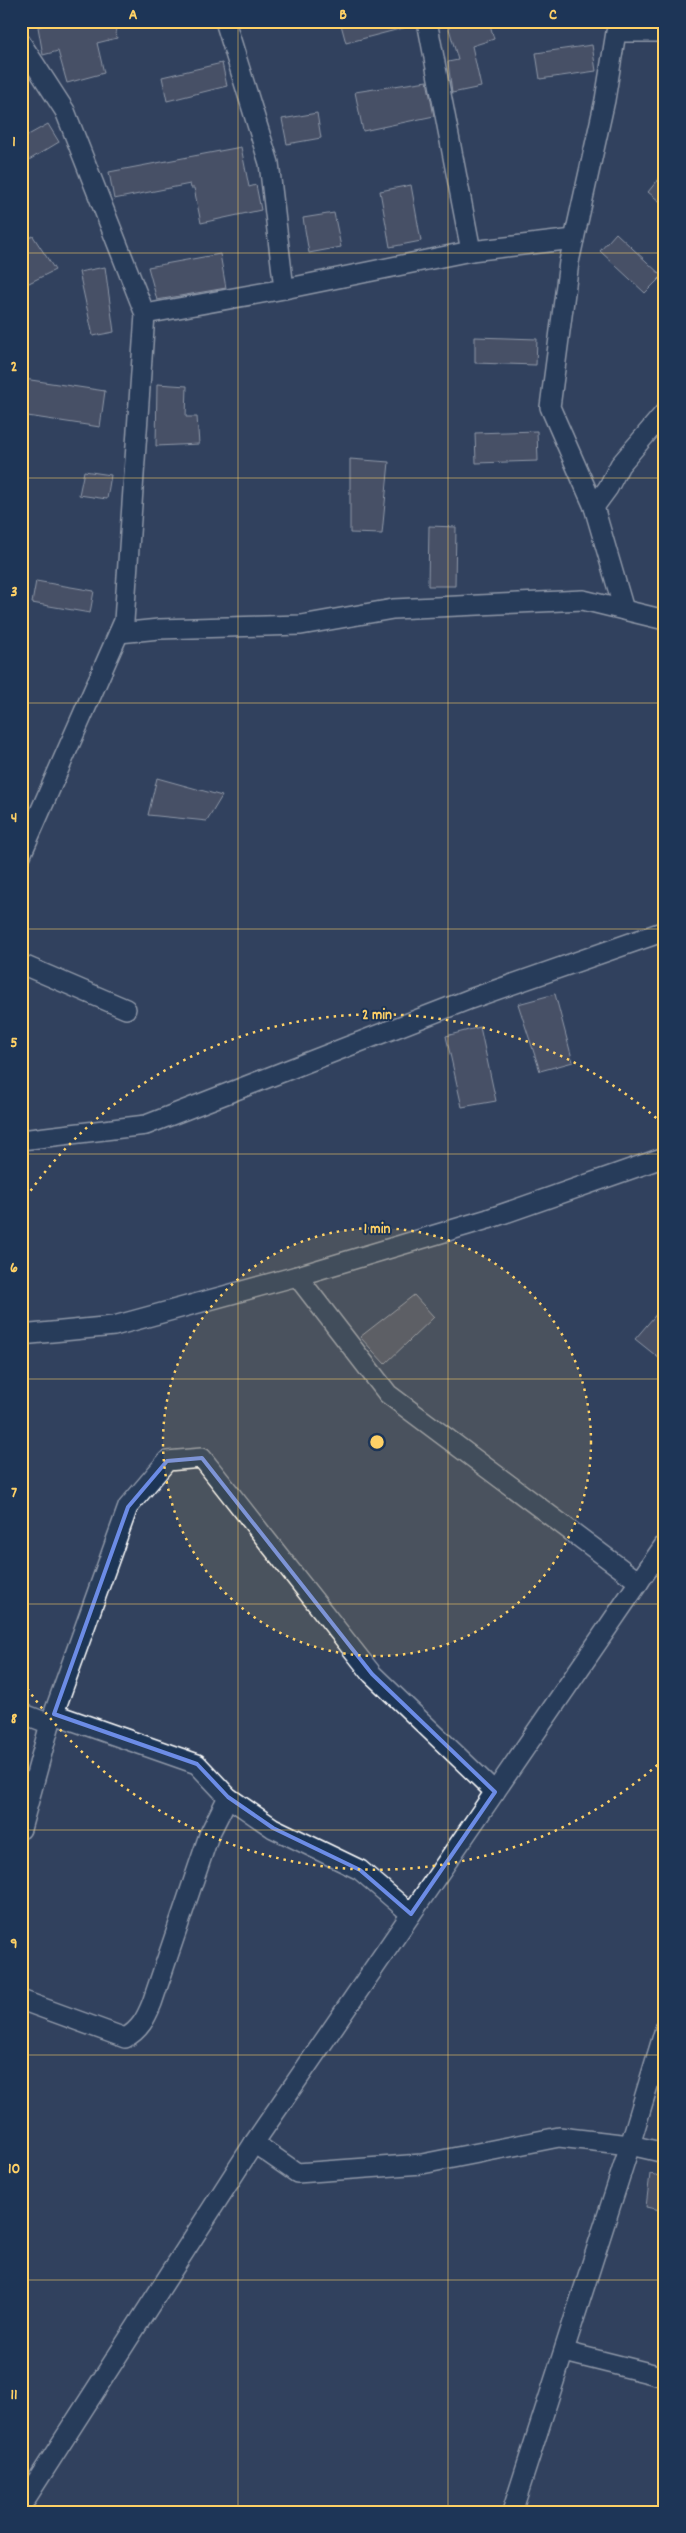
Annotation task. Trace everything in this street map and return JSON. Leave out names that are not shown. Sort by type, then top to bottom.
[{"type":"street","points":[[225,21],[268,163],[284,289]]},
{"type":"street","points":[[427,21],[472,251]]},
{"type":"street","points":[[624,610],[594,507],[550,406],[569,262],[605,100],[615,27],[665,32]]},
{"type":"street","points":[[21,43],[65,110],[145,314],[124,621],[21,855]]},
{"type":"street","points":[[145,314],[284,289],[472,251],[574,239]]},
{"type":"street","points":[[594,507],[608,488],[620,465],[665,412]]},
{"type":"street","points":[[119,633],[159,629],[301,625],[394,609],[583,600],[665,620]]},
{"type":"street","points":[[21,1140],[146,1125],[470,999],[665,930]]},
{"type":"street","points":[[21,964],[126,1009]]},
{"type":"street","points":[[21,1335],[114,1326],[297,1276],[488,1219],[665,1157]]},
{"type":"street","points":[[297,1276],[388,1394],[639,1582]]},
{"type":"street","points":[[21,1828],[52,1719],[128,1507],[167,1461],[202,1458],[372,1674],[495,1792]]},
{"type":"street","points":[[21,2506],[254,2143],[665,1544]]},
{"type":"street","points":[[21,1713],[52,1719],[197,1764],[228,1797],[273,1828],[360,1870],[411,1914]]},
{"type":"street","points":[[21,2000],[125,2038],[136,2032],[145,2019],[152,2002],[209,1835],[228,1797]]},
{"type":"street","points":[[512,2512],[565,2352],[665,2029]]},
{"type":"street","points":[[254,2143],[297,2173],[422,2164],[560,2137],[630,2145],[665,2152]]},
{"type":"street","points":[[565,2352],[665,2377]]},
{"type":"highlighted area","points":[[202,1458],[372,1674],[495,1792],[411,1914],[360,1870],[273,1828],[228,1797],[197,1764],[54,1714],[128,1507],[167,1461]]},
{"type":"building","points":[[58,21],[114,21],[117,38],[97,43],[104,73],[67,83],[58,51],[43,55],[38,27]]},
{"type":"building","points":[[340,21],[410,21],[411,26],[346,43]]},
{"type":"building","points":[[462,21],[489,21],[494,39],[472,46],[481,87],[452,93],[448,62],[458,60],[448,25]]},
{"type":"building","points":[[592,45],[596,71],[540,79],[536,53]]},
{"type":"building","points":[[222,63],[227,86],[167,101],[162,77]]},
{"type":"building","points":[[427,81],[434,116],[363,131],[355,92]]},
{"type":"building","points":[[317,113],[321,138],[287,144],[282,119]]},
{"type":"building","points":[[48,124],[59,142],[29,160],[21,148],[21,139]]},
{"type":"building","points":[[241,147],[249,187],[256,185],[261,210],[201,223],[194,188],[191,188],[190,184],[114,199],[109,172]]},
{"type":"building","points":[[665,171],[665,206],[648,192]]},
{"type":"building","points":[[411,185],[421,241],[390,247],[380,191]]},
{"type":"building","points":[[334,213],[341,247],[309,253],[303,218]]},
{"type":"building","points":[[616,233],[662,276],[645,293],[600,251]]},
{"type":"building","points":[[33,236],[55,270],[21,287],[21,242]]},
{"type":"building","points":[[220,254],[226,288],[157,300],[148,267]]},
{"type":"building","points":[[105,267],[114,332],[93,336],[79,272]]},
{"type":"building","points":[[475,337],[537,339],[536,365],[475,363]]},
{"type":"building","points":[[24,379],[105,391],[100,427],[21,415]]},
{"type":"building","points":[[157,384],[187,386],[186,417],[197,417],[199,444],[156,446]]},
{"type":"building","points":[[537,431],[538,461],[476,463],[475,433]]},
{"type":"building","points":[[350,459],[389,462],[382,534],[350,533]]},
{"type":"building","points":[[84,471],[111,475],[107,499],[79,495]]},
{"type":"building","points":[[429,526],[456,527],[455,586],[428,586]]},
{"type":"building","points":[[36,581],[94,591],[90,613],[32,603]]},
{"type":"building","points":[[157,778],[222,796],[207,821],[148,815]]},
{"type":"building","points":[[555,994],[573,1062],[540,1071],[518,1004]]},
{"type":"building","points":[[480,1027],[496,1101],[462,1107],[446,1036]]},
{"type":"building","points":[[414,1295],[434,1317],[385,1364],[360,1337]]},
{"type":"building","points":[[665,1304],[665,1363],[635,1339]]},
{"type":"building","points":[[650,2174],[665,2177],[665,2211],[646,2207]]}]
